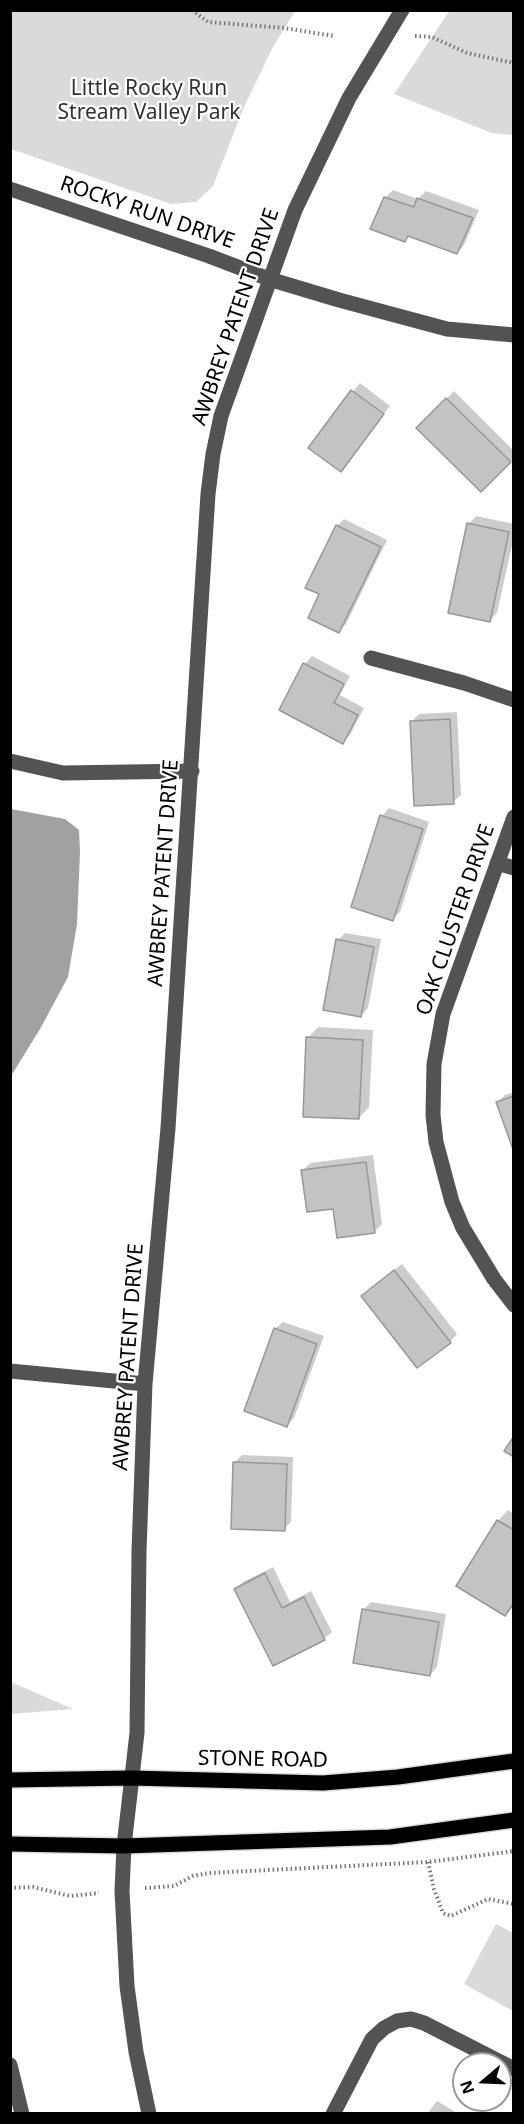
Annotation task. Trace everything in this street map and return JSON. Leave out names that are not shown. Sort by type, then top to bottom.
[{"type":"main road","name":"STONE ROAD","points":[[10,1780],[130,1778],[323,1783],[398,1777],[513,1761]]},
{"type":"main road","points":[[10,1844],[124,1846],[390,1838],[513,1820]]},
{"type":"street","name":"AWBREY PATENT DRIVE","points":[[149,2114],[136,2052],[127,1986],[122,1891],[130,1778],[137,1733],[139,1551],[145,1384],[168,1128],[208,494],[221,417],[295,210],[349,98],[402,10]]},
{"type":"street","name":"ROCKY RUN DRIVE","points":[[10,189],[198,252],[269,279],[339,300],[447,329],[513,335]]},
{"type":"street","points":[[371,658],[464,683],[513,700]]},
{"type":"street","points":[[10,761],[63,773],[192,771]]},
{"type":"street","name":"OAK CLUSTER DRIVE","points":[[513,817],[443,1014],[434,1064],[433,1114],[438,1151],[452,1202],[463,1228],[513,1305]]},
{"type":"street","points":[[498,863],[513,868]]},
{"type":"street","points":[[10,1371],[145,1384]]},
{"type":"street","points":[[333,2114],[372,2039],[384,2028],[397,2021],[411,2019],[424,2023],[513,2069]]},
{"type":"street","points":[[10,2065],[22,2114]]},
{"type":"path","points":[[192,10],[208,22],[284,28],[334,36]]},
{"type":"path","points":[[415,36],[432,37],[467,53],[513,63]]},
{"type":"path","points":[[426,1832],[428,1862],[443,1912],[451,1916],[488,1899],[513,1904]]},
{"type":"path","points":[[10,1888],[33,1887],[69,1896],[174,1886],[193,1876],[210,1873],[428,1862],[513,1851]]},
{"type":"green space","name":"Little Rocky Run Stream Valley Park","points":[[11,10],[295,11],[273,47],[244,107],[213,186],[196,202],[171,204],[11,149]]},
{"type":"green space","points":[[450,10],[513,11],[513,135],[492,133],[394,94]]},
{"type":"green space","points":[[11,1682],[73,1709],[11,1714]]},
{"type":"green space","points":[[496,1924],[513,1933],[513,2011],[464,1984]]},
{"type":"shaded area","points":[[11,809],[65,819],[79,830],[80,852],[77,924],[68,977],[11,1076]]},
{"type":"building","points":[[384,197],[414,207],[417,198],[473,218],[457,254],[408,236],[405,242],[370,229]]},
{"type":"building","points":[[351,390],[384,414],[341,472],[308,448]]},
{"type":"building","points":[[446,398],[511,462],[481,492],[416,428]]},
{"type":"building","points":[[467,523],[509,532],[490,622],[448,613]]},
{"type":"building","points":[[336,525],[381,547],[339,633],[308,618],[319,594],[305,588]]},
{"type":"building","points":[[303,663],[344,684],[334,703],[358,715],[343,744],[279,710]]},
{"type":"building","points":[[450,719],[454,804],[414,806],[410,721]]},
{"type":"building","points":[[380,815],[423,829],[393,921],[351,907]]},
{"type":"building","points":[[336,939],[374,947],[361,1017],[323,1010]]},
{"type":"building","points":[[306,1037],[363,1040],[359,1119],[303,1117]]},
{"type":"building","points":[[514,1096],[514,1152],[496,1102]]},
{"type":"building","points":[[366,1162],[375,1233],[337,1238],[333,1209],[307,1212],[301,1170]]},
{"type":"building","points":[[394,1270],[451,1343],[417,1368],[361,1296]]},
{"type":"building","points":[[274,1328],[317,1344],[287,1427],[244,1411]]},
{"type":"building","points":[[514,1436],[514,1457],[504,1451]]},
{"type":"building","points":[[233,1462],[287,1464],[285,1531],[231,1529]]},
{"type":"building","points":[[497,1520],[514,1530],[514,1603],[505,1616],[456,1586]]},
{"type":"building","points":[[265,1573],[282,1608],[304,1597],[325,1640],[273,1666],[234,1589]]},
{"type":"building","points":[[362,1609],[439,1622],[430,1676],[353,1663]]}]
